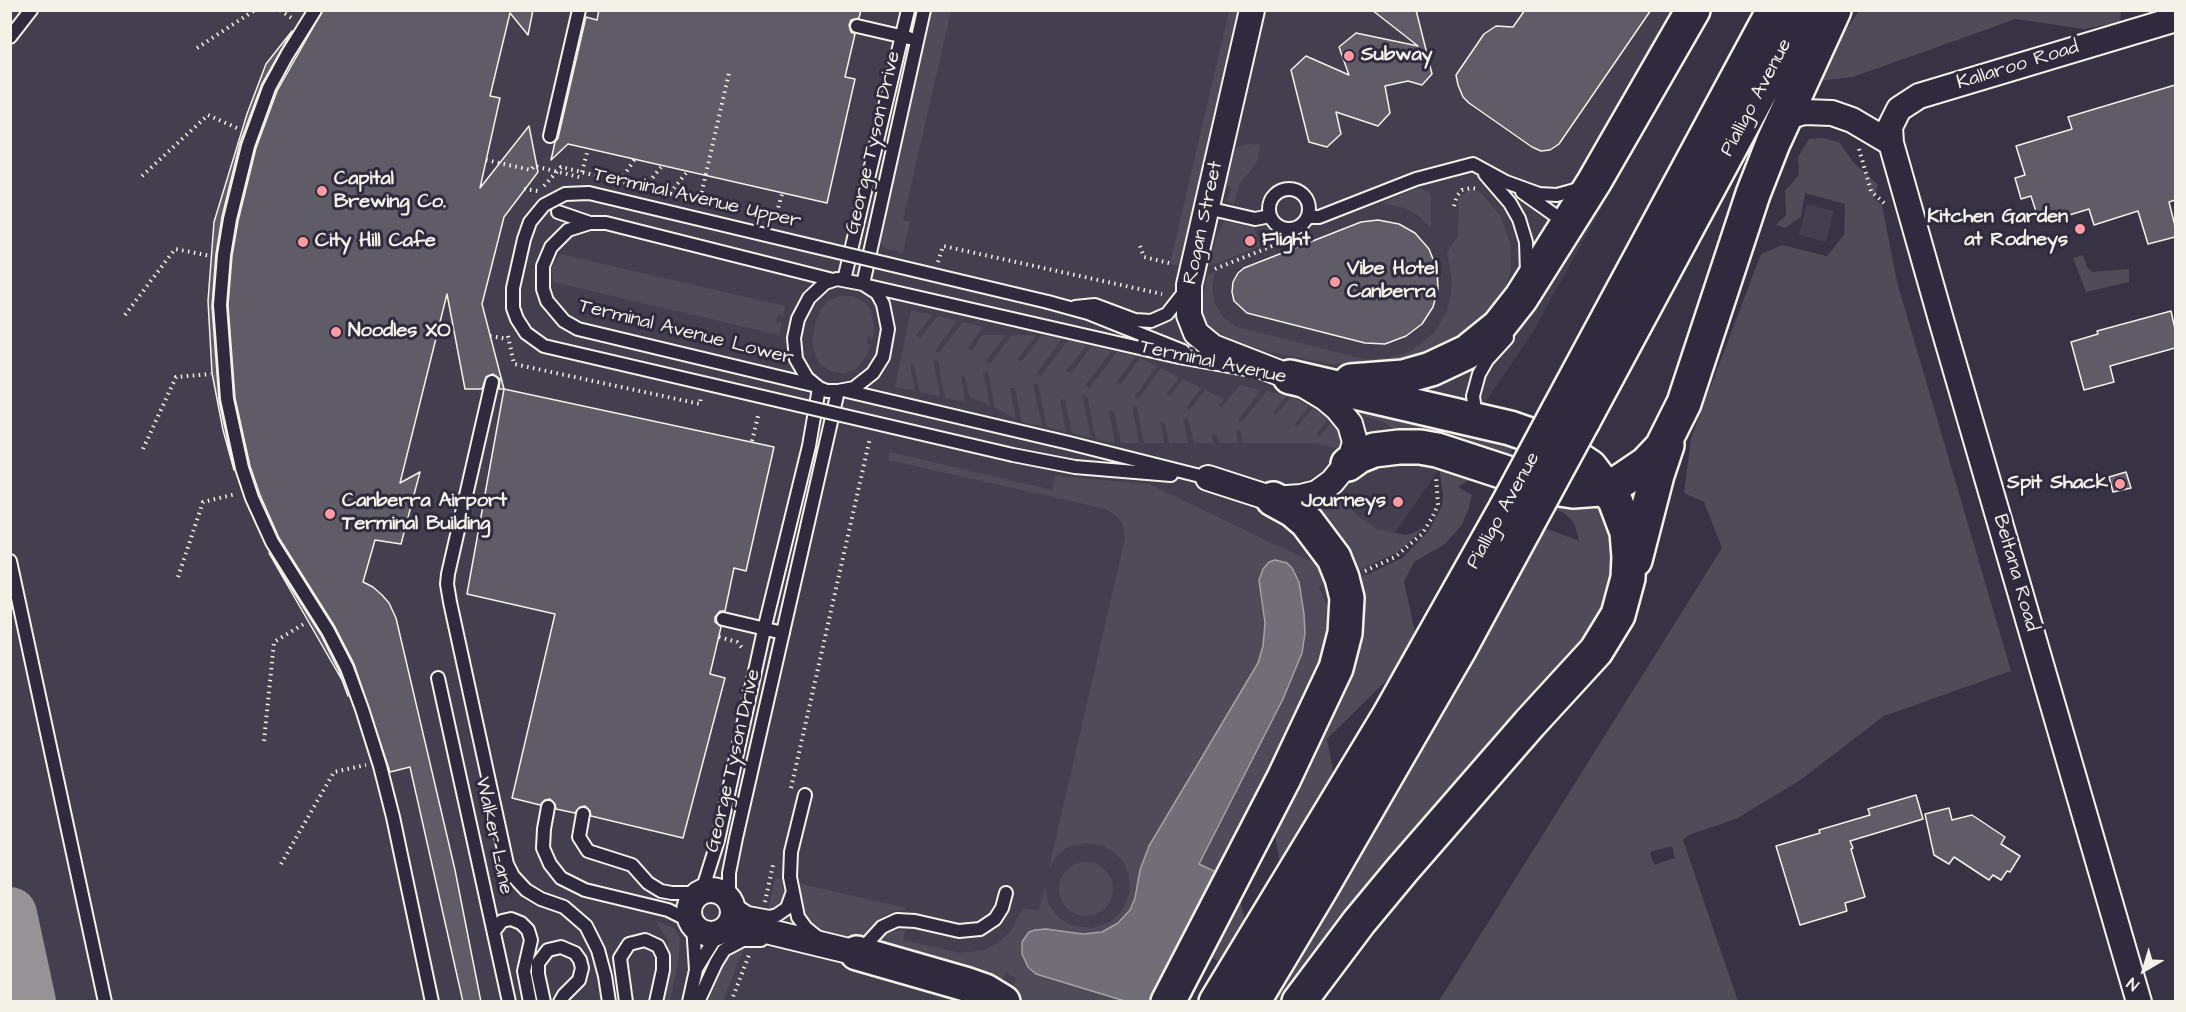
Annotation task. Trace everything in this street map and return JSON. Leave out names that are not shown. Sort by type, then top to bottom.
[{"type":"main road","points":[[1290,377],[1358,382],[1403,377],[1455,359],[1489,336],[1521,298],[1594,182],[1693,10]]},
{"type":"main road","name":"Pialligo Avenue","points":[[1570,416],[1774,10]]},
{"type":"main road","name":"Pialligo Avenue","points":[[1216,1002],[1389,716],[1515,518],[1570,416],[1803,10]]},
{"type":"main road","points":[[1347,464],[1374,450],[1420,447],[1437,450],[1553,488],[1573,491],[1607,488],[1622,482],[1646,464],[1662,447],[1684,403],[1753,194],[1784,118],[1834,10]]},
{"type":"main road","points":[[1290,377],[1526,433],[1556,444],[1590,467],[1607,488],[1620,511],[1627,532],[1629,557],[1626,589]]},
{"type":"main road","points":[[1299,1002],[1359,922],[1403,869],[1596,651],[1618,615],[1673,426]]},
{"type":"main road","points":[[1168,1002],[1293,758],[1336,668],[1345,633],[1347,598],[1334,558],[1322,539],[1307,522],[1293,510],[1273,499]]},
{"type":"main road","name":"Pialligo Avenue","points":[[1253,1002],[1320,891],[1454,658],[1515,518]]},
{"type":"main road","points":[[850,952],[965,984],[985,991],[1003,1002]]},
{"type":"street","name":"Rogan Street","points":[[1252,10],[1207,208],[1180,281],[1194,329],[1201,339],[1220,351],[1290,377]]},
{"type":"street","name":"Kallaroo Road","points":[[1891,143],[1892,121],[1899,109],[1914,98],[2175,19]]},
{"type":"street","points":[[1784,118],[1809,112],[1832,113],[1852,120],[1891,143]]},
{"type":"street","name":"Beltana Road","points":[[1891,143],[2139,1002]]},
{"type":"street","name":"Terminal Avenue","points":[[1208,478],[1273,499],[1301,497],[1317,493],[1332,482],[1347,464],[1353,453],[1355,442],[1347,419],[1325,398],[1290,377]]},
{"type":"street","points":[[721,932],[732,918],[730,901],[723,893],[715,889],[700,892],[690,904],[688,912],[692,923],[705,933],[721,932],[738,927],[758,929],[850,952]]},
{"type":"lane","points":[[10,37],[31,10]]},
{"type":"lane","points":[[315,10],[269,88],[248,146],[230,219],[224,255],[220,305],[227,399],[242,468],[252,498],[272,542],[328,631],[347,668],[362,709],[393,818],[432,1002]]},
{"type":"lane","points":[[550,136],[579,10]]},
{"type":"lane","name":"George Tyson Drive","points":[[838,280],[908,10]]},
{"type":"lane","name":"George Tyson Drive","points":[[866,285],[924,10]]},
{"type":"lane","points":[[857,26],[918,40]]},
{"type":"lane","points":[[1308,217],[1319,217],[1434,174],[1473,164],[1506,182],[1556,216],[1564,229],[1566,243],[1560,258],[1520,319],[1486,360],[1479,374],[1473,400],[1477,421]]},
{"type":"lane","points":[[1481,169],[1510,203],[1524,231],[1528,262],[1521,298]]},
{"type":"lane","points":[[1506,182],[1546,195],[1565,193],[1594,182]]},
{"type":"lane","points":[[1207,208],[1273,221],[1285,229],[1297,228],[1308,217],[1310,210],[1306,197],[1299,191],[1281,190],[1273,196],[1269,204],[1273,221]]},
{"type":"lane","name":"Terminal Avenue Upper","points":[[1013,455],[553,350],[538,343],[526,333],[515,314],[513,288],[527,230],[535,214],[544,205],[566,194],[589,193],[1068,307]]},
{"type":"lane","points":[[558,212],[590,223]]},
{"type":"lane","name":"Terminal Avenue Lower","points":[[818,387],[587,332],[564,321],[550,307],[544,295],[543,266],[548,251],[562,234],[590,223],[606,223],[838,280]]},
{"type":"lane","points":[[838,280],[866,285],[880,296],[888,325],[883,357],[873,373],[862,384],[842,391],[818,387],[804,374],[795,352],[795,331],[800,312],[821,286],[838,280]]},
{"type":"lane","points":[[1068,307],[1095,305],[1135,320],[1151,321],[1171,310],[1180,281]]},
{"type":"lane","name":"Terminal Avenue","points":[[866,285],[1179,357],[1290,377]]},
{"type":"lane","points":[[1068,307],[1099,317],[1190,354],[1232,367]]},
{"type":"lane","points":[[492,382],[448,574],[450,602],[507,864],[513,876],[526,890],[541,899],[564,907],[586,926],[598,950],[609,1002]]},
{"type":"lane","name":"George Tyson Drive","points":[[700,892],[718,840],[764,630],[809,446],[818,387]]},
{"type":"lane","name":"George Tyson Drive","points":[[730,901],[731,860],[842,391]]},
{"type":"lane","name":"Terminal Avenue","points":[[842,391],[1069,443],[1208,478]]},
{"type":"lane","name":"Terminal Avenue","points":[[1013,455],[1075,467],[1208,478]]},
{"type":"lane","points":[[10,561],[105,1002]]},
{"type":"lane","points":[[723,619],[783,633]]},
{"type":"lane","name":"Walker Lane","points":[[438,678],[509,1002]]},
{"type":"lane","points":[[805,795],[790,860],[796,910],[803,924],[813,934],[850,952]]},
{"type":"lane","points":[[548,807],[543,848],[550,864],[561,878],[585,890],[668,910],[692,923],[696,970],[689,1002]]},
{"type":"lane","points":[[583,814],[579,837],[588,851],[632,865],[648,883],[661,891],[700,892]]},
{"type":"lane","points":[[730,901],[744,910],[761,916],[774,916],[784,910],[791,899],[792,890]]},
{"type":"lane","points":[[698,1002],[724,950],[743,940],[755,939],[850,952],[882,927],[897,920],[915,921],[959,931],[980,929],[995,919],[1002,908],[1006,893]]},
{"type":"lane","points":[[494,931],[502,922],[511,919],[521,923],[528,930],[531,943],[524,969],[530,1002]]},
{"type":"lane","points":[[696,970],[721,932]]},
{"type":"lane","points":[[626,1002],[620,958],[629,944],[645,940],[658,946],[663,956],[663,970],[656,1002]]},
{"type":"lane","points":[[544,1002],[538,963],[548,950],[561,947],[574,953],[580,960],[582,968],[579,980],[560,1002]]},
{"type":"path","points":[[197,48],[255,10]]},
{"type":"path","points":[[280,10],[299,22]]},
{"type":"path","points":[[699,203],[729,72]]},
{"type":"path","points":[[142,176],[208,116],[242,130]]},
{"type":"path","points":[[1854,143],[1862,152],[1872,191],[1883,200],[1887,209]]},
{"type":"path","points":[[582,172],[588,148]]},
{"type":"path","points":[[620,181],[635,159]]},
{"type":"path","points":[[645,187],[662,166]]},
{"type":"path","points":[[535,196],[561,167],[670,193],[699,203],[776,218],[782,194]]},
{"type":"path","points":[[670,193],[687,172]]},
{"type":"path","points":[[699,203],[704,176]]},
{"type":"path","points":[[1454,206],[1456,196],[1462,190],[1471,188],[1480,191]]},
{"type":"path","points":[[524,189],[540,191]]},
{"type":"path","points":[[1214,269],[1277,244],[1273,221]]},
{"type":"path","points":[[938,263],[943,246],[1160,295],[1180,281],[1144,257],[1140,246]]},
{"type":"path","points":[[125,315],[175,249],[211,256]]},
{"type":"path","points":[[506,330],[514,364],[700,404],[703,383]]},
{"type":"path","points":[[490,336],[508,339]]},
{"type":"path","points":[[143,449],[176,377],[212,374]]},
{"type":"path","points":[[789,793],[873,423]]},
{"type":"path","points":[[178,577],[203,502],[243,493]]},
{"type":"path","points":[[264,741],[274,642],[307,622]]},
{"type":"path","points":[[281,864],[334,772],[372,764]]},
{"type":"path","points":[[761,916],[774,863]]},
{"type":"path","points":[[731,1002],[755,939]]},
{"type":"shaded area","points":[[10,11],[1711,11],[1530,337],[1215,794],[1115,1002],[11,1001]]},
{"type":"shaded area","points":[[930,11],[951,11],[903,220],[910,222],[903,253],[887,249],[879,243],[880,229]]},
{"type":"shaded area","points":[[1229,11],[1239,11],[1181,266],[1170,264]]},
{"type":"shaded area","points":[[1859,11],[2121,11],[2120,22],[2084,29],[2016,19],[1853,77],[1818,81],[1833,47]]},
{"type":"shaded area","points":[[1823,138],[1839,142],[1854,163],[1878,185],[1874,198],[1882,205],[1897,282],[2011,671],[1884,716],[1799,781],[1736,819],[1689,835],[1683,840],[1738,1001],[1439,1001],[1722,548],[1704,502],[1684,493],[1691,438],[1761,254],[1782,245],[1827,256],[1844,235],[1845,204],[1805,193],[1801,217],[1785,228],[1776,225],[1786,215],[1785,191],[1799,175],[1798,157],[1809,139]],"holes":[[[1672,846],[1675,858],[1654,865],[1650,852]]]},
{"type":"shaded area","points":[[1247,144],[1260,145],[1259,154],[1256,163],[1239,185],[1234,204],[1227,201],[1231,187],[1226,186],[1235,149]]},
{"type":"shaded area","points":[[1418,188],[1427,191],[1431,196],[1431,228],[1420,217],[1405,208],[1382,203]]},
{"type":"shaded area","points":[[1468,190],[1482,194],[1500,215],[1510,243],[1511,271],[1502,295],[1493,310],[1469,332],[1436,351],[1406,361],[1373,366],[1332,364],[1264,351],[1234,341],[1211,329],[1203,318],[1202,303],[1207,275],[1215,272],[1212,288],[1215,304],[1223,317],[1237,327],[1364,359],[1389,358],[1411,351],[1434,333],[1447,311],[1452,280],[1447,253],[1458,235],[1459,198]]},
{"type":"shaded area","points":[[1807,204],[1834,211],[1826,242],[1799,235]]},
{"type":"shaded area","points":[[1224,221],[1254,228],[1261,246],[1209,266],[1216,238]]},
{"type":"shaded area","points":[[560,254],[785,306],[783,317],[778,314],[776,323],[782,322],[779,335],[553,282],[552,269]]},
{"type":"shaded area","points":[[2083,255],[2087,267],[2092,272],[2129,269],[2129,282],[2086,292],[2073,258]]},
{"type":"shaded area","points":[[840,296],[853,296],[866,303],[871,311],[874,326],[873,338],[868,336],[866,344],[871,344],[866,357],[856,369],[843,374],[830,371],[820,364],[812,342],[815,323],[822,308],[828,301]]},
{"type":"shaded area","points":[[911,310],[932,315],[916,336],[920,338],[938,316],[957,321],[935,351],[940,352],[963,322],[983,327],[967,349],[972,350],[983,335],[1006,335],[985,362],[990,364],[1012,335],[1036,335],[1017,360],[1022,361],[1042,335],[1062,339],[1036,374],[1041,376],[1068,340],[1087,345],[1066,371],[1071,373],[1092,346],[1112,351],[1085,385],[1090,387],[1117,352],[1136,356],[1116,383],[1121,384],[1140,358],[1157,366],[1134,397],[1139,398],[1161,368],[1179,377],[1166,395],[1171,395],[1183,379],[1201,388],[1186,408],[1190,410],[1205,390],[1224,399],[1218,406],[1222,407],[1240,385],[1261,390],[1238,420],[1242,422],[1267,391],[1286,396],[1273,414],[1276,415],[1291,397],[1309,406],[1294,425],[1298,426],[1313,408],[1328,419],[1316,435],[1320,436],[1331,423],[1340,435],[1339,449],[1316,443],[1243,443],[1240,430],[1236,430],[1238,443],[1219,443],[1217,435],[1212,434],[1213,443],[1194,443],[1188,419],[1183,417],[1188,443],[1169,443],[1165,423],[1160,422],[1164,443],[1144,443],[1137,407],[1132,406],[1139,443],[1121,443],[1114,412],[1109,410],[1115,443],[1096,439],[1087,396],[1082,395],[1091,438],[1072,433],[1065,400],[1060,399],[1066,432],[1047,427],[1038,384],[1033,384],[1042,426],[1022,422],[1015,388],[1010,388],[1016,419],[995,408],[988,372],[983,372],[990,406],[969,396],[965,377],[961,376],[965,402],[945,398],[938,361],[933,360],[940,397],[920,392],[914,365],[910,364],[915,391],[895,387]]},
{"type":"shaded area","points":[[1361,409],[1436,426],[1437,437],[1406,438],[1384,422],[1356,414]]},
{"type":"shaded area","points":[[1448,428],[1513,446],[1508,463],[1444,439]]},
{"type":"shaded area","points":[[890,452],[1052,490],[1055,476],[1149,484],[1320,566],[1325,581],[1319,587],[1330,614],[1325,648],[1318,671],[1218,873],[1199,864],[1287,691],[1302,653],[1305,633],[1302,596],[1294,571],[1287,563],[1265,566],[1260,575],[1265,623],[1263,646],[1258,663],[1149,846],[1135,898],[1126,916],[1102,932],[1087,935],[1046,929],[1035,930],[1027,934],[1023,940],[1021,950],[1026,964],[1036,974],[1128,1001],[1023,1001],[1008,993],[1013,988],[1016,978],[1006,973],[1000,982],[872,947],[887,933],[901,930],[905,931],[903,940],[960,953],[985,950],[999,942],[1011,931],[1023,908],[1039,911],[1045,886],[1048,903],[1058,917],[1070,925],[1093,928],[1110,922],[1118,915],[1130,891],[1129,876],[1124,863],[1115,853],[1101,845],[1085,843],[1068,847],[1057,856],[1049,868],[1125,538],[1122,523],[1106,509],[888,460]]},
{"type":"shaded area","points":[[1439,467],[1482,481],[1468,481],[1458,487],[1472,495],[1461,526],[1445,544],[1414,562],[1404,582],[1416,636],[1395,672],[1327,739],[1334,775],[1280,863],[1274,831],[1347,685],[1358,650],[1363,618],[1359,581],[1362,577],[1402,558],[1428,532],[1442,506],[1443,495]]},
{"type":"shaded area","points":[[1339,492],[1356,515],[1377,529],[1406,535],[1424,526],[1396,553],[1356,570],[1346,546],[1320,511],[1323,504]]},
{"type":"shaded area","points":[[1557,501],[1600,505],[1610,526],[1614,570],[1600,614],[1585,639],[1329,940],[1282,1001],[1270,1002],[1542,527],[1579,541],[1571,519],[1562,512],[1552,509]]},
{"type":"shaded area","points":[[1275,560],[1287,563],[1299,582],[1305,633],[1302,653],[1283,699],[1199,864],[1218,873],[1156,995],[1151,1001],[1128,1002],[1036,974],[1028,967],[1022,954],[1022,942],[1029,932],[1046,929],[1083,934],[1102,932],[1118,923],[1130,910],[1149,846],[1258,663],[1263,646],[1265,623],[1259,580],[1263,569],[1269,562]]},
{"type":"shaded area","points":[[1086,862],[1096,864],[1105,870],[1111,879],[1113,889],[1111,899],[1105,908],[1096,914],[1086,916],[1076,914],[1067,908],[1061,899],[1059,889],[1061,879],[1067,870],[1076,864]]},
{"type":"shaded area","points":[[775,878],[782,879],[784,897],[777,908],[768,911]]},
{"type":"shaded area","points":[[797,883],[906,908],[906,910],[893,911],[883,916],[863,938],[840,941],[818,929],[807,919]]},
{"type":"shaded area","points":[[1240,899],[1245,921],[1219,962],[1211,957]]},
{"type":"shaded area","points":[[655,920],[675,929],[680,938],[679,957],[670,1001],[663,1001],[670,966],[667,945],[669,942]]},
{"type":"shaded area","points":[[744,948],[723,1001],[708,1001],[724,962],[735,952]]},
{"type":"building","name":"Canberra Airport Terminal Building","points":[[323,10],[533,10],[528,35],[510,13],[490,96],[500,98],[480,188],[529,126],[538,172],[504,217],[482,304],[504,389],[499,389],[500,379],[493,374],[486,377],[482,389],[465,389],[447,294],[400,483],[420,472],[401,544],[375,540],[363,582],[382,595],[389,603],[396,618],[455,870],[481,1002],[463,1002],[410,767],[390,772],[354,664],[335,627],[279,538],[250,466],[235,398],[228,305],[232,256],[238,221],[256,148],[277,91]]},
{"type":"building","points":[[599,10],[861,10],[859,18],[851,20],[849,25],[851,32],[855,34],[845,77],[855,79],[827,203],[568,144],[551,160],[586,17],[597,20]]},
{"type":"building","points":[[1372,10],[1416,10],[1432,74],[1422,85],[1408,81],[1385,86],[1390,113],[1378,126],[1336,112],[1341,134],[1327,147],[1309,142],[1291,70],[1306,56],[1349,75],[1339,47],[1356,33],[1418,46]]},
{"type":"building","points":[[1525,10],[1651,10],[1559,144],[1550,150],[1541,151],[1532,147],[1469,103],[1463,97],[1456,75],[1484,34],[1496,26],[1513,27]]},
{"type":"building","points":[[292,31],[262,84],[240,143],[222,217],[216,254],[212,306],[219,400],[234,470],[223,430],[212,373],[208,301],[214,222],[247,114],[266,64]]},
{"type":"building","points":[[2175,85],[2175,200],[2169,202],[2175,226],[2175,237],[2148,244],[2138,211],[2094,225],[2089,209],[2040,224],[2031,196],[2021,199],[2015,178],[2025,175],[2016,146],[2072,129],[2068,117]]},
{"type":"building","name":"Vibe Hotel Canberra","points":[[1378,220],[1399,224],[1415,233],[1429,249],[1437,269],[1438,289],[1433,307],[1422,324],[1406,336],[1385,344],[1365,343],[1247,313],[1234,301],[1233,282],[1244,268],[1361,222]]},
{"type":"building","points":[[2171,311],[2175,329],[2175,348],[2110,366],[2114,382],[2084,390],[2071,342],[2098,334],[2097,331]]},
{"type":"building","points":[[504,389],[774,447],[746,571],[734,568],[725,611],[720,611],[715,617],[715,622],[721,627],[710,674],[725,678],[683,838],[591,816],[585,806],[580,807],[575,813],[556,809],[550,799],[540,805],[512,798],[555,614],[467,594]]},
{"type":"building","points":[[2126,472],[2131,488],[2113,492],[2109,477]]},
{"type":"building","points":[[269,553],[321,635],[339,671],[348,696],[342,680]]},
{"type":"building","points":[[1916,795],[1923,819],[1850,841],[1865,897],[1845,903],[1847,911],[1800,925],[1776,846],[1870,815],[1868,809]]},
{"type":"building","points":[[1949,808],[1952,820],[1972,815],[2005,837],[2001,844],[2020,856],[2010,872],[2007,871],[2001,880],[1993,875],[1989,880],[1954,857],[1949,864],[1934,855],[1925,814]]},
{"type":"taxiway","points":[[10,914],[29,1002]]},
{"type":"place","name":"Subway","points":[[1349,56]]},
{"type":"place","name":"Capital Brewing Co.","points":[[322,191]]},
{"type":"place","name":"Kitchen Garden at Rodneys","points":[[2080,229]]},
{"type":"place","name":"Flight","points":[[1250,241]]},
{"type":"place","name":"City Hill Cafe","points":[[303,242]]},
{"type":"place","name":"Vibe Hotel Canberra","points":[[1335,282]]},
{"type":"place","name":"Noodles XO","points":[[336,332]]},
{"type":"place","name":"Spit Shack","points":[[2120,484]]},
{"type":"place","name":"Journeys","points":[[1398,502]]},
{"type":"place","name":"Canberra Airport Terminal Building","points":[[330,514]]}]
